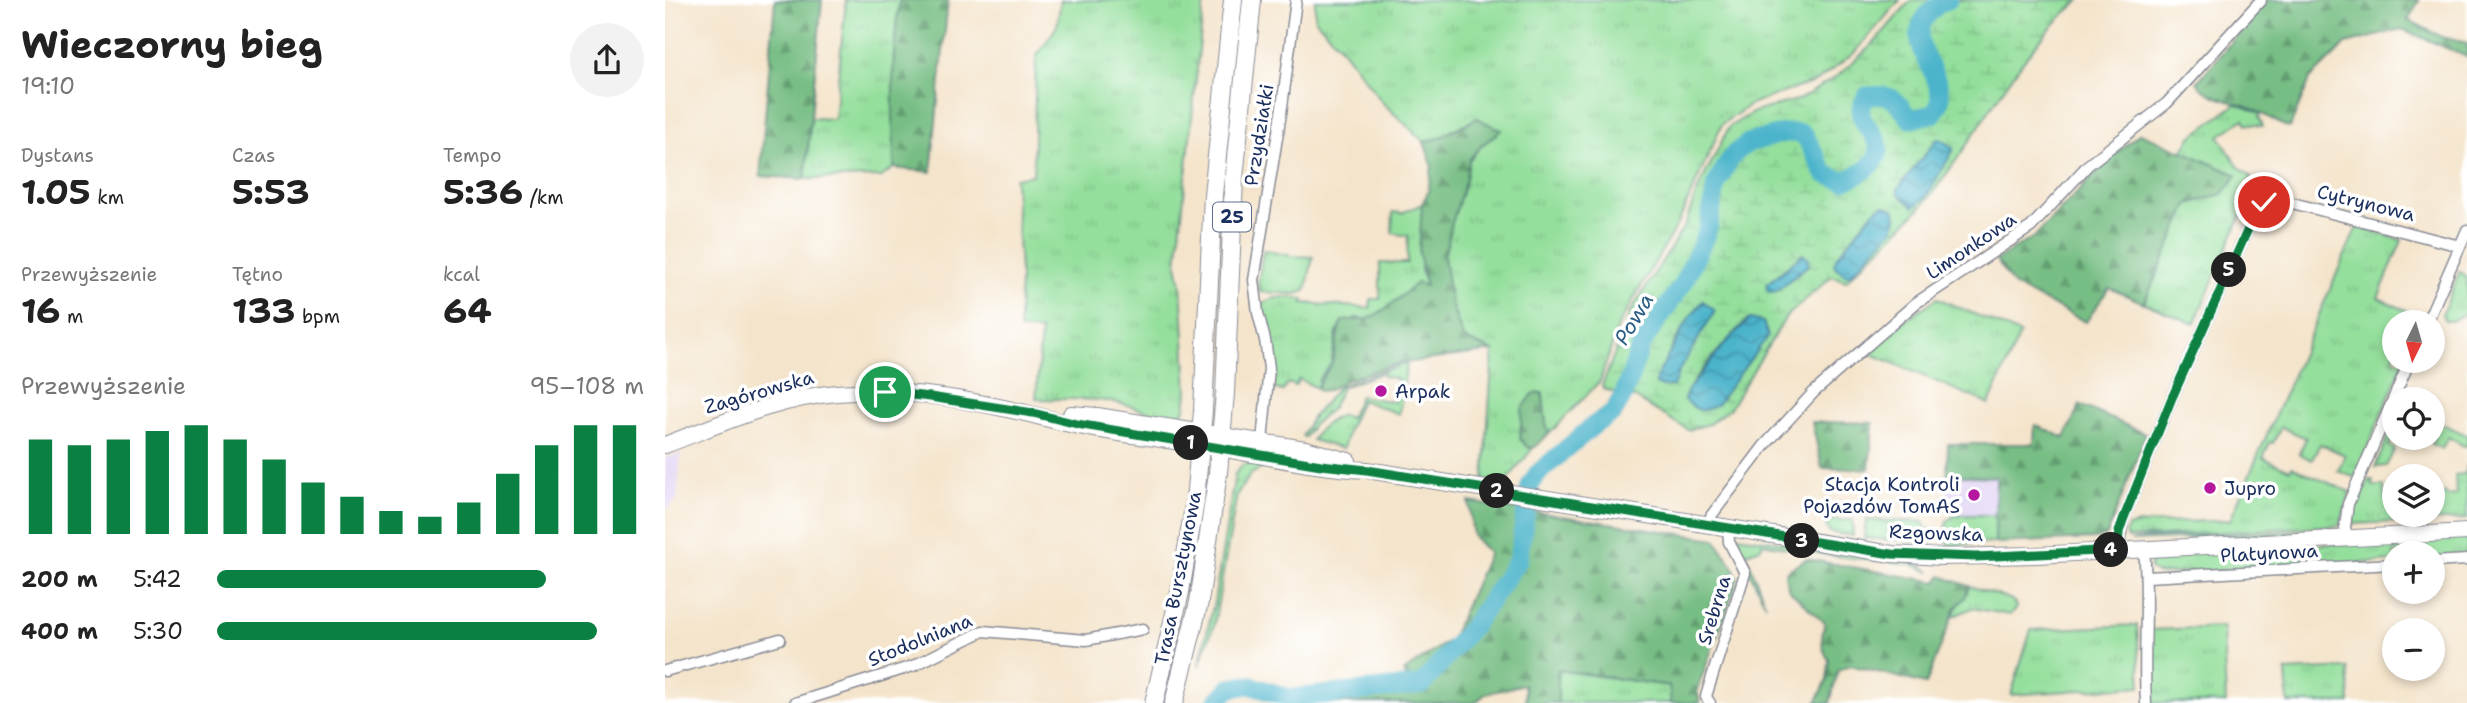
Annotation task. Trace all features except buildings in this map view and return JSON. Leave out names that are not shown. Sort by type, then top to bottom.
[{"type":"main road","name":"Trasa Bursztynowa","points":[[1154,703],[1185,565],[1201,439],[1213,195],[1233,0]]},
{"type":"main road","name":"Trasa Bursztynowa","points":[[1174,703],[1201,592],[1221,442],[1234,178],[1252,0]]},
{"type":"street","name":"Przydziałki","points":[[1262,442],[1269,368],[1254,280],[1296,0]]},
{"type":"street","name":"Limonkowa","points":[[1710,526],[1711,516],[1763,446],[1814,392],[1916,303],[2031,227],[2088,165],[2167,103],[2260,0]]},
{"type":"street","name":"Cytrynowa","points":[[2118,550],[2123,520],[2171,400],[2257,209],[2264,202],[2277,199],[2460,246]]},
{"type":"street","points":[[2432,310],[2467,230]]},
{"type":"street","points":[[2346,539],[2348,504],[2404,373]]},
{"type":"street","name":"Zagórowska","points":[[665,444],[753,411],[796,399],[837,393],[902,393],[1033,413],[1097,416],[1201,439],[1285,452]]},
{"type":"street","name":"Zagórowska","points":[[1221,442],[1262,442],[1285,452]]},
{"type":"street","name":"Rzgowska","points":[[1285,452],[1333,456],[1367,470],[1857,550],[1924,556],[2027,555],[2467,532]]},
{"type":"street","name":"Srebrna","points":[[1710,703],[1706,697],[1707,693],[1745,573],[1729,542],[1728,528]]},
{"type":"street","points":[[2144,549],[2147,576],[2144,674],[2146,703]]},
{"type":"street","points":[[2445,562],[2467,561]]},
{"type":"street","name":"Platynowa","points":[[2147,576],[2382,565]]},
{"type":"street","name":"Stodolniana","points":[[795,703],[913,666],[983,631],[1086,640],[1143,629]]},
{"type":"street","points":[[665,671],[780,639]]},
{"type":"shaded area","points":[[681,453],[677,499],[665,511],[665,458]]},
{"type":"shaded area","points":[[1947,475],[1996,476],[1995,515],[1955,515],[1947,505]]},
{"type":"green space","points":[[775,0],[822,0],[805,179],[760,176]]},
{"type":"green space","points":[[846,0],[900,0],[896,25],[894,168],[881,177],[805,179],[811,118],[834,119]]},
{"type":"green space","points":[[900,0],[948,0],[931,172],[894,168],[893,63]]},
{"type":"green space","points":[[1061,0],[1204,0],[1177,264],[1181,285],[1187,392],[1185,409],[1178,416],[1162,415],[1104,400],[1036,399],[1041,331],[1019,329],[1020,274],[1015,178],[1033,175],[1036,57],[1057,26]]},
{"type":"green space","points":[[1315,0],[1900,0],[1854,53],[1817,81],[1753,103],[1722,124],[1679,221],[1619,324],[1600,381],[1549,434],[1543,393],[1533,395],[1527,447],[1533,448],[1505,483],[1484,480],[1493,351],[1463,337],[1451,304],[1444,257],[1469,160],[1501,130],[1464,124],[1439,138],[1424,142],[1382,102],[1343,50],[1315,19]]},
{"type":"green space","points":[[1911,0],[2080,0],[2037,43],[1951,168],[1913,215],[1846,281],[1832,276],[1786,317],[1730,408],[1709,424],[1688,430],[1635,398],[1603,389],[1631,311],[1685,225],[1698,189],[1729,127],[1754,112],[1800,99],[1839,75],[1875,42]],"holes":[[[1936,140],[1914,207],[1898,193]],[[1878,207],[1894,210],[1896,222],[1836,268],[1836,258]],[[1802,254],[1808,259],[1808,265],[1776,291],[1767,290],[1767,284]],[[1699,305],[1673,386],[1656,384],[1675,341]],[[1750,319],[1763,322],[1767,336],[1717,404],[1697,409],[1684,399],[1704,368],[1745,321]]]},
{"type":"green space","points":[[2267,0],[2419,0],[2408,20],[2442,37],[2467,43],[2467,57],[2402,29],[2346,44],[2310,79],[2290,127],[2285,126],[2247,107],[2209,93],[2197,82]]},
{"type":"green space","points":[[2236,104],[2261,113],[2259,116],[2263,126],[2247,124],[2244,119],[2219,136],[2238,166],[2255,183],[2194,324],[2144,303],[2188,204],[2223,194],[2237,175],[2182,151],[2191,137]]},
{"type":"green space","points":[[1477,118],[1501,130],[1469,160],[1444,257],[1451,304],[1463,337],[1493,351],[1396,364],[1344,381],[1329,390],[1319,391],[1318,384],[1332,362],[1342,321],[1370,318],[1417,283],[1426,286],[1419,253],[1422,204],[1428,192],[1432,165],[1424,142],[1439,138]]},
{"type":"green space","points":[[2140,133],[2237,175],[2223,194],[2188,204],[2144,303],[2109,288],[2086,322],[2014,286],[1996,260],[2035,236],[2108,161]]},
{"type":"green space","points":[[1422,204],[1421,270],[1426,287],[1417,283],[1395,303],[1368,319],[1355,318],[1337,332],[1331,364],[1319,379],[1317,388],[1299,379],[1295,386],[1288,383],[1283,391],[1271,388],[1274,363],[1261,304],[1270,299],[1287,297],[1304,299],[1303,303],[1370,308],[1371,299],[1380,299],[1380,263],[1407,263],[1408,236],[1392,233],[1393,212],[1402,213]]},
{"type":"green space","points":[[2357,227],[2402,240],[2378,298],[2405,310],[2382,310],[2382,373],[2399,373],[2393,387],[2382,387],[2382,413],[2356,475],[2353,477],[2338,471],[2345,455],[2320,444],[2312,460],[2299,454],[2306,438],[2281,427],[2263,458],[2290,470],[2292,467],[2350,492],[2340,525],[2127,538],[2125,534],[2128,527],[2139,524],[2230,520]]},
{"type":"green space","points":[[1263,250],[1313,257],[1306,291],[1297,294],[1260,292],[1258,284]]},
{"type":"green space","points":[[2460,271],[2467,277],[2467,312],[2452,321],[2445,321],[2444,310]]},
{"type":"green space","points":[[1937,298],[2020,334],[1989,404],[1869,353],[1889,331]]},
{"type":"green space","points":[[1407,363],[1399,414],[1361,400],[1343,449],[1312,440],[1321,428],[1333,419],[1342,415],[1350,418],[1360,396],[1394,402],[1398,379],[1383,376],[1383,372],[1342,387],[1332,408],[1313,425],[1305,437],[1302,436],[1312,418],[1339,386]]},
{"type":"green space","points":[[1542,393],[1549,434],[1533,448],[1527,447],[1520,439],[1522,409],[1533,394]]},
{"type":"green space","points":[[2080,405],[2146,434],[2107,535],[2096,539],[1995,543],[1996,477],[1947,475],[1948,444],[2034,444],[2035,425],[2065,438]]},
{"type":"green space","points":[[1812,422],[1873,423],[1869,469],[1822,468]]},
{"type":"green space","points":[[2445,425],[2467,435],[2467,446],[2464,446],[2448,437],[2445,443]]},
{"type":"green space","points":[[2382,450],[2394,450],[2387,464],[2375,467]]},
{"type":"green space","points":[[1255,462],[1268,465],[1251,474],[1237,494],[1214,625],[1199,666],[1214,602],[1235,474],[1242,465]]},
{"type":"green space","points":[[2467,465],[2467,519],[2445,520],[2445,493],[2447,496],[2456,495],[2455,475],[2465,474]]},
{"type":"green space","points":[[2369,480],[2373,480],[2373,486],[2382,486],[2382,523],[2352,524],[2351,515],[2359,496],[2362,497]]},
{"type":"green space","points":[[1469,502],[1715,539],[1733,566],[1738,579],[1697,690],[1700,703],[1671,703],[1669,686],[1558,670],[1558,703],[1526,703],[1524,684],[1485,694],[1475,703],[1313,703],[1414,692],[1403,672],[1451,639],[1489,553],[1473,536]]},
{"type":"green space","points":[[1955,515],[1995,515],[1995,543],[1949,545],[1946,538],[1947,521]]},
{"type":"green space","points":[[1853,520],[1853,536],[1829,532],[1825,522]]},
{"type":"green space","points":[[1866,520],[1923,522],[1926,529],[1938,530],[1935,543],[1864,538]]},
{"type":"green space","points":[[2337,529],[2332,533],[2131,541],[2153,538]]},
{"type":"green space","points":[[1737,536],[1912,560],[1931,572],[1911,564],[1833,556],[1762,543],[1761,548],[1746,553],[1766,605],[1737,547]]},
{"type":"green space","points":[[2467,536],[2467,556],[2445,558],[2445,541],[2382,541],[2382,562],[2159,574],[2150,569],[2152,558],[2157,554]]},
{"type":"green space","points":[[1806,559],[1937,582],[1941,576],[1969,586],[1965,598],[1956,607],[1926,684],[1850,665],[1838,670],[1830,703],[1816,703],[1827,680],[1829,660],[1822,642],[1825,623],[1789,590],[1785,576],[1787,571]]},
{"type":"green space","points":[[1969,586],[2010,599],[2016,608],[2010,615],[1972,608],[1952,617]]},
{"type":"green space","points":[[2137,625],[2141,686],[2011,695],[2031,630]]},
{"type":"green space","points":[[2223,627],[2226,703],[2151,703],[2148,630]]},
{"type":"green space","points":[[2348,668],[2350,703],[2288,703],[2286,671]]},
{"type":"green space","points":[[1557,670],[1670,686],[1671,703],[1558,703]]},
{"type":"water","points":[[1940,139],[1953,148],[1953,151],[1926,196],[1914,207],[1898,193],[1898,189],[1936,140]]},
{"type":"water","points":[[1883,205],[1894,209],[1894,228],[1851,274],[1845,275],[1834,265],[1836,258],[1873,212]]},
{"type":"water","points":[[1803,254],[1808,259],[1808,265],[1776,291],[1769,292],[1767,284]]},
{"type":"water","points":[[1703,301],[1715,311],[1680,369],[1673,386],[1656,384],[1656,378],[1689,318]]},
{"type":"water","points":[[1750,319],[1763,322],[1768,336],[1717,404],[1704,410],[1692,406],[1684,399],[1688,390],[1728,340]]},
{"type":"waterway","name":"Powa","points":[[1215,703],[1230,688],[1249,685],[1290,698],[1422,685],[1474,624],[1518,560],[1530,486],[1537,474],[1594,425],[1613,413],[1624,394],[1641,345],[1682,285],[1701,246],[1708,229],[1716,185],[1735,153],[1748,143],[1784,133],[1801,133],[1825,174],[1843,181],[1864,171],[1875,160],[1879,147],[1861,115],[1867,96],[1893,99],[1910,119],[1933,114],[1939,106],[1939,89],[1921,45],[1920,34],[1922,23],[1930,12],[1938,4],[1948,0]]},
{"type":"place","name":"Arpak","points":[[1381,391]]},
{"type":"place","name":"Jupro","points":[[2210,488]]},
{"type":"place","name":"Stacja Kontroli Pojazdów TomAS","points":[[1974,495]]},
{"type":"route","points":[[885,392],[1033,413],[1052,420],[1321,465],[1367,470],[1857,550],[1941,557],[2118,550],[2123,520],[2171,400],[2257,209],[2264,202]]}]
